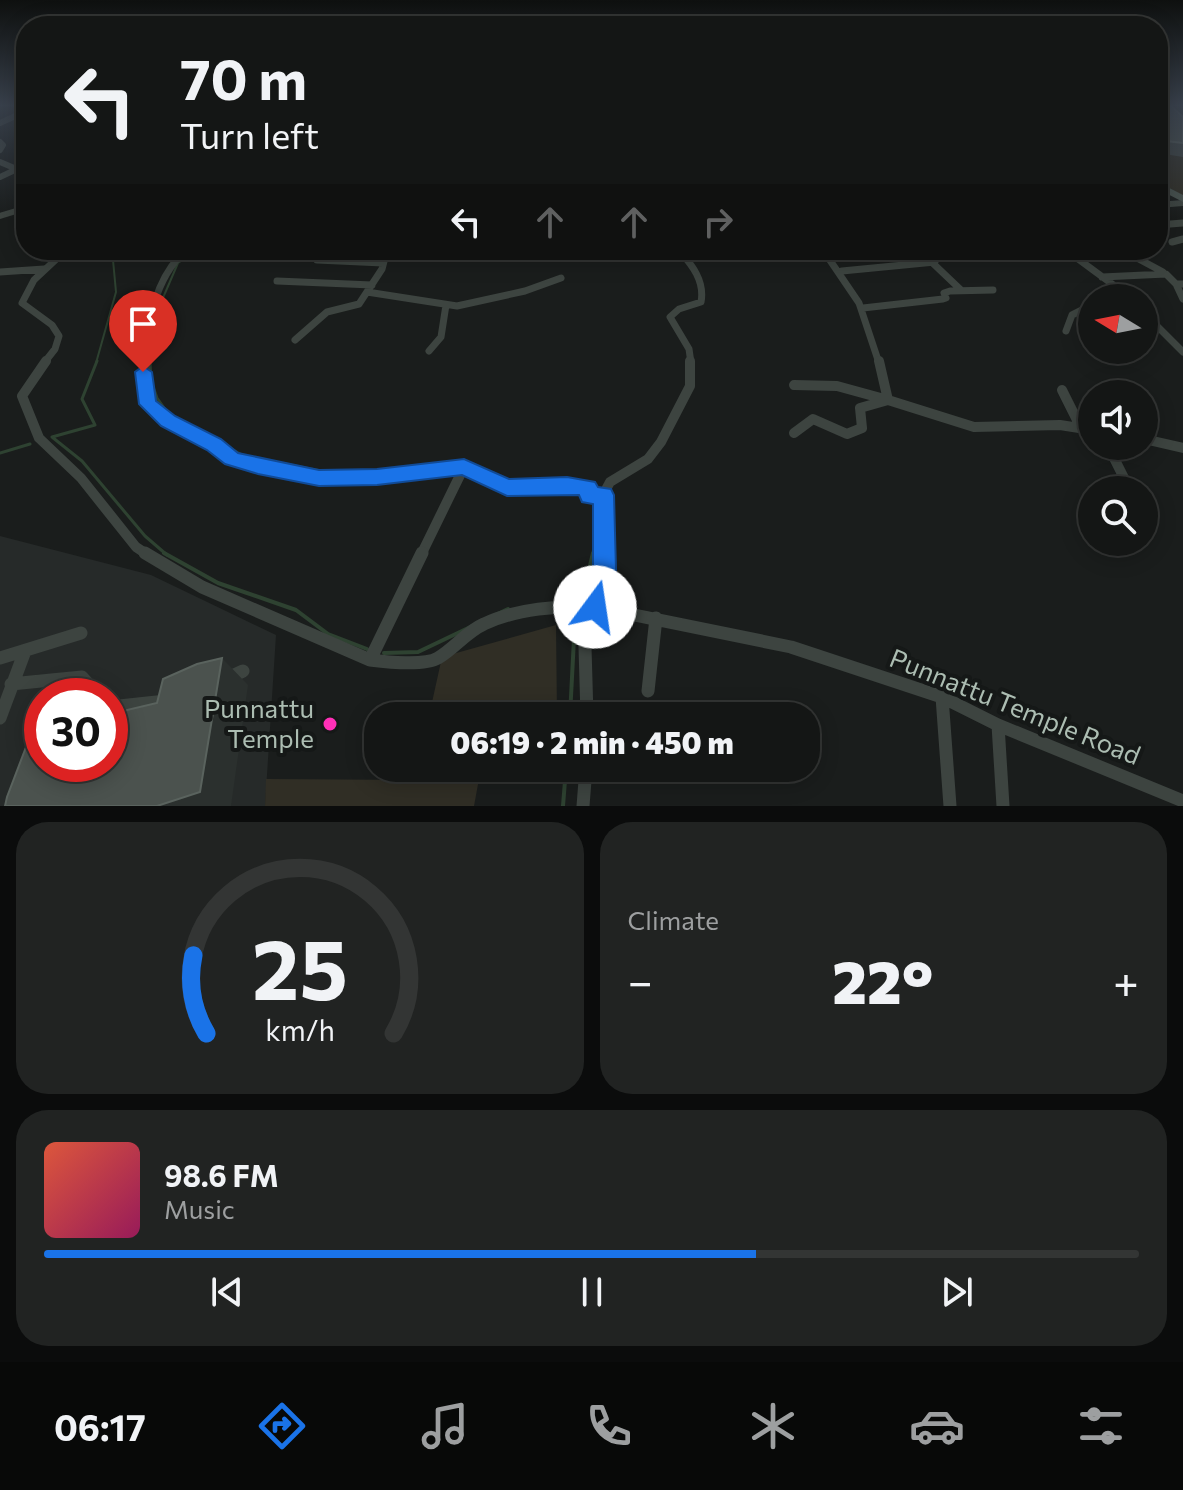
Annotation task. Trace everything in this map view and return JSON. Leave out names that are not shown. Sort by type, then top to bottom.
[{"type":"street","points":[[1172,242],[1183,239]]},
{"type":"street","name":"Punnattu Temple Road","points":[[54,260],[26,289],[22,303],[29,311],[49,320],[59,336],[55,349],[22,396],[39,438],[81,478],[111,520],[136,547],[202,587],[370,660],[391,663],[437,659],[460,638],[485,623],[511,615],[575,606],[656,618],[791,647],[942,697],[1159,798],[1183,801]]},
{"type":"street","points":[[174,260],[167,266],[143,353],[148,404],[168,421],[232,458],[297,475],[377,477],[464,467],[507,488],[588,487],[599,498]]},
{"type":"street","points":[[317,260],[383,263]]},
{"type":"street","points":[[295,340],[327,312],[359,304],[384,260]]},
{"type":"street","points":[[595,607],[605,570],[599,498],[610,482],[648,459],[661,442],[684,402],[692,376],[689,349],[670,317],[672,313],[697,304],[703,298],[688,260]]},
{"type":"street","points":[[832,260],[842,271],[873,329],[888,400]]},
{"type":"street","points":[[842,271],[914,260]]},
{"type":"street","points":[[936,260],[961,290]]},
{"type":"street","points":[[1083,260],[1112,284]]},
{"type":"street","points":[[1140,260],[1179,284],[1183,299]]},
{"type":"street","points":[[0,272],[44,269]]},
{"type":"street","points":[[1102,277],[1166,274]]},
{"type":"street","points":[[277,281],[369,288],[446,305],[468,305],[525,291],[561,278]]},
{"type":"street","points":[[863,308],[943,299],[946,298],[945,291],[993,290]]},
{"type":"street","points":[[429,351],[442,335],[446,305]]},
{"type":"street","points":[[1066,331],[1072,315],[1078,312]]},
{"type":"street","points":[[1158,327],[1183,352]]},
{"type":"street","points":[[794,385],[837,386],[974,427],[1060,425],[1078,428]]},
{"type":"street","points":[[1062,390],[1078,422]]},
{"type":"street","points":[[794,433],[813,419],[847,434],[862,428],[860,408],[888,400]]},
{"type":"street","points":[[1158,442],[1183,448]]},
{"type":"street","points":[[370,660],[464,467]]},
{"type":"street","points":[[575,606],[584,613],[587,702]]},
{"type":"street","points":[[648,691],[656,618]]},
{"type":"street","points":[[0,658],[81,633]]},
{"type":"street","points":[[0,718],[25,651]]},
{"type":"street","points":[[218,683],[243,671]]},
{"type":"street","points":[[11,684],[24,683]]},
{"type":"street","points":[[942,697],[950,806]]},
{"type":"street","points":[[128,705],[180,700]]},
{"type":"street","points":[[998,725],[1003,806]]},
{"type":"street","points":[[583,806],[585,782]]},
{"type":"shaded area","points":[[1168,144],[1183,144],[1183,196],[1168,187]]},
{"type":"shaded area","points":[[0,536],[151,575],[276,635],[265,806],[0,806]]},
{"type":"shaded area","points":[[556,625],[557,702],[432,702],[442,657]]},
{"type":"shaded area","points":[[266,779],[478,782],[474,806],[265,806]]},
{"type":"building","points":[[222,658],[200,792],[157,806],[5,806],[24,752],[24,782],[128,782],[128,710],[157,703],[163,679],[197,664]]},
{"type":"waterway","points":[[96,363],[116,292],[113,260]]},
{"type":"waterway","points":[[153,321],[178,263],[182,260]]},
{"type":"waterway","points":[[97,361],[82,399],[95,425],[52,437],[82,461],[145,536],[166,554]]},
{"type":"waterway","points":[[150,361],[151,381],[157,398],[169,415],[244,456],[321,471]]},
{"type":"waterway","points":[[0,453],[30,444]]},
{"type":"waterway","points":[[357,472],[457,463]]},
{"type":"waterway","points":[[503,481],[520,483]]},
{"type":"waterway","points":[[535,483],[576,482]]},
{"type":"waterway","points":[[591,484],[597,508],[593,555]]},
{"type":"waterway","points":[[575,601],[587,578],[593,553]]},
{"type":"waterway","points":[[166,554],[218,583],[296,610],[328,634],[367,649]]},
{"type":"waterway","points":[[384,653],[418,652],[508,609]]},
{"type":"waterway","points":[[571,702],[575,619]]},
{"type":"waterway","points":[[563,806],[565,782]]},
{"type":"place","name":"Punnattu Temple","points":[[330,724]]},
{"type":"route","points":[[143,372],[148,404],[168,421],[232,458],[258,466],[319,478],[377,477],[464,467],[507,488],[588,487],[589,496],[603,495],[605,570],[595,607]]}]
